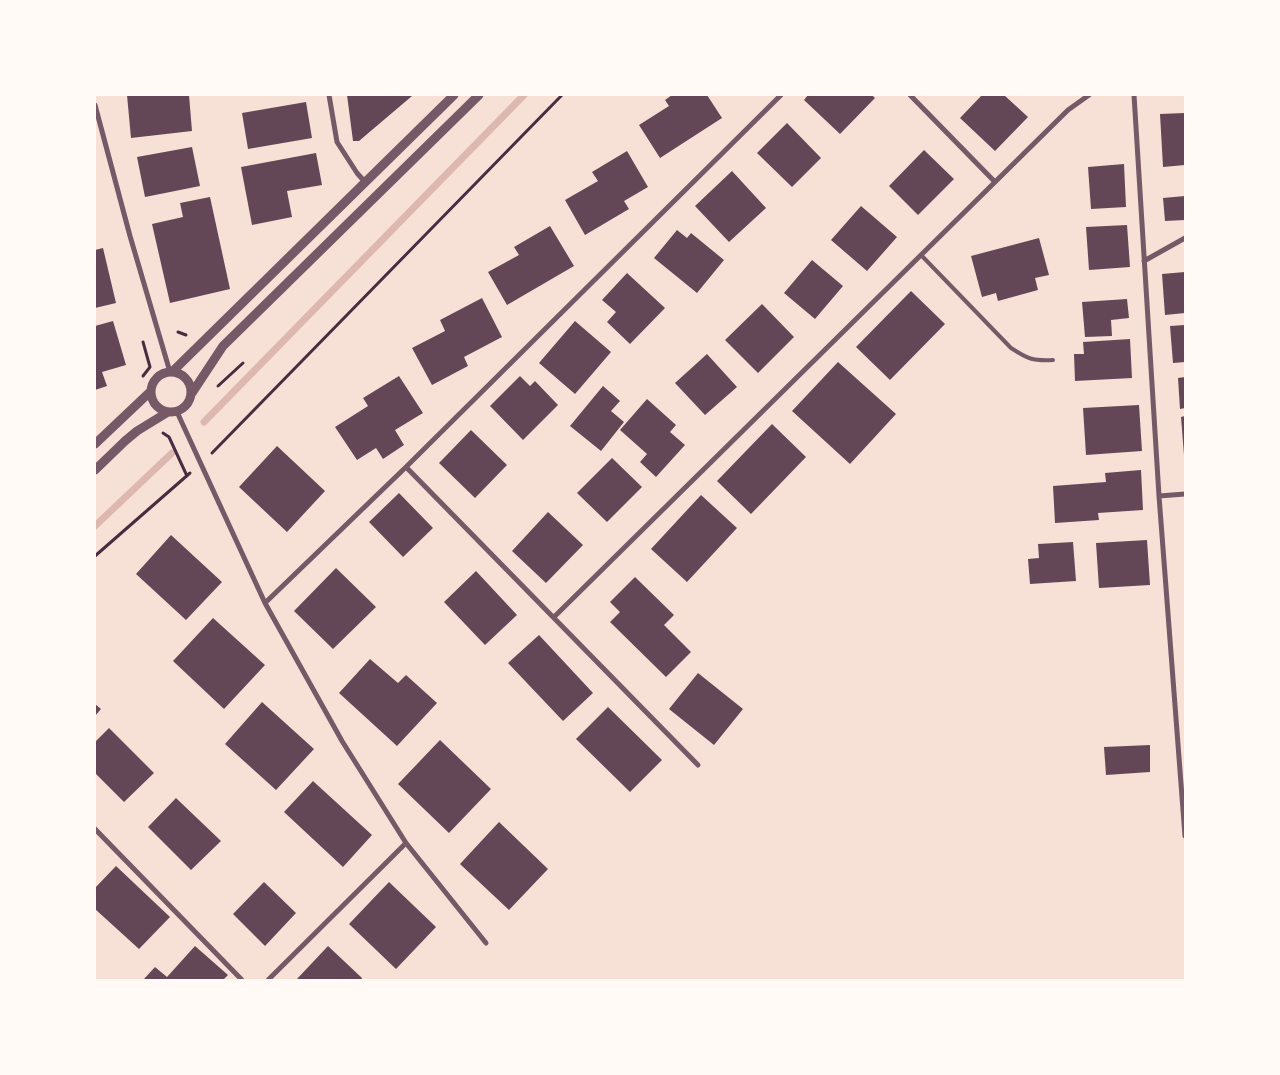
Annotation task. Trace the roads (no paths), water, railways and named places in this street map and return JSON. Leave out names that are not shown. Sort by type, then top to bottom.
[{"type":"street","points":[[328,95],[337,142],[365,182]]},
{"type":"street","points":[[454,95],[171,372],[161,375],[154,382],[151,391],[152,398],[156,404],[161,409],[172,412],[265,603],[342,741],[406,843],[486,943]]},
{"type":"street","points":[[95,470],[137,431],[172,412],[184,408],[223,346],[479,95]]},
{"type":"street","points":[[265,603],[406,467],[781,95]]},
{"type":"street","points":[[910,95],[995,182]]},
{"type":"street","points":[[554,617],[1068,110],[1089,95]]},
{"type":"street","points":[[1134,95],[1159,496],[1185,836]]},
{"type":"street","points":[[95,105],[130,236],[171,372]]},
{"type":"street","points":[[1144,261],[1185,238]]},
{"type":"street","points":[[171,372],[180,374],[186,379],[192,393]]},
{"type":"street","points":[[95,444],[151,391]]},
{"type":"street","points":[[406,467],[698,765]]},
{"type":"street","points":[[1159,496],[1185,494]]},
{"type":"street","points":[[95,829],[242,980]]},
{"type":"street","points":[[268,980],[406,843]]},
{"type":"lane","points":[[921,256],[1011,348],[1027,358],[1038,361],[1053,360]]},
{"type":"waterway","points":[[204,422],[524,95]]},
{"type":"waterway","points":[[95,526],[172,453]]}]
